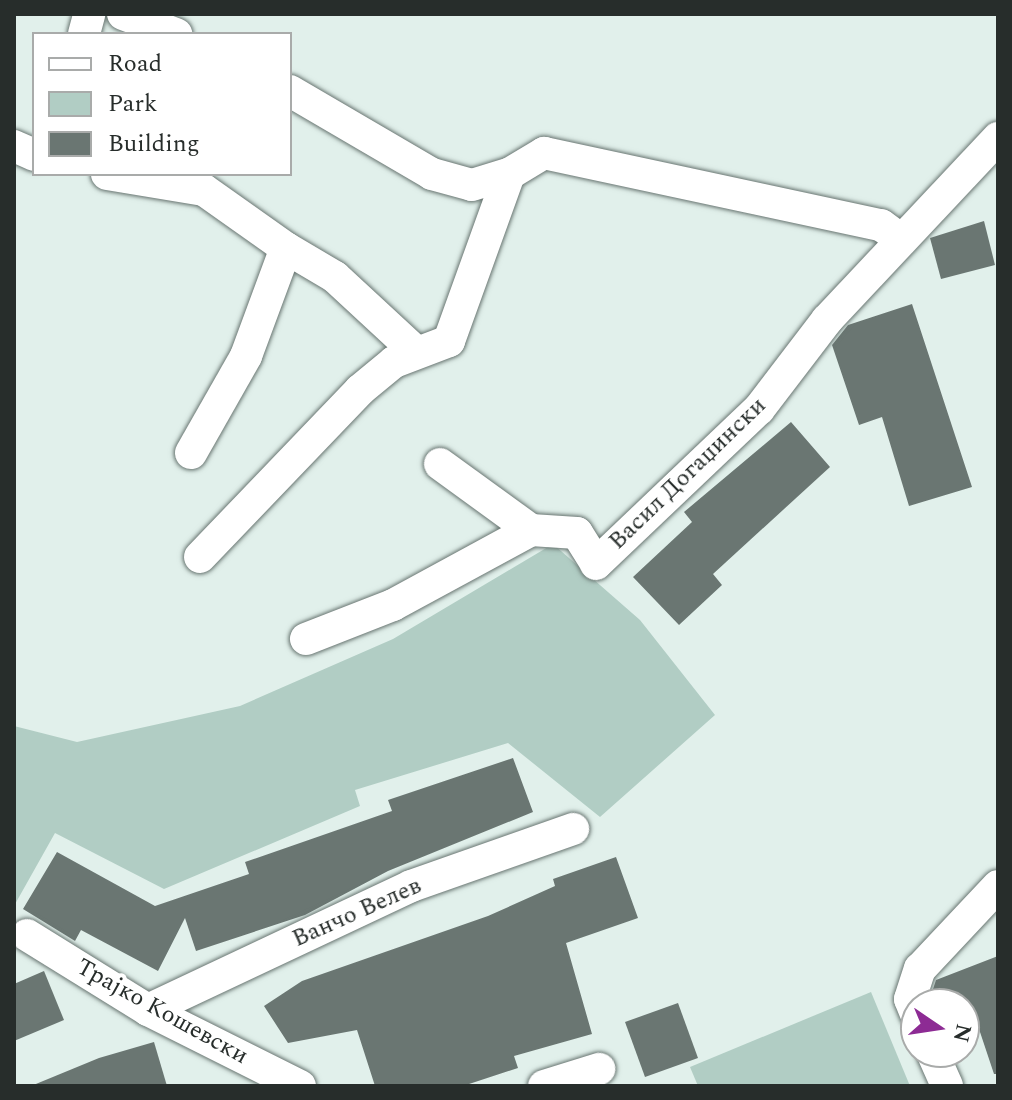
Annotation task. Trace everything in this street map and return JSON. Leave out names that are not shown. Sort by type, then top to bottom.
[{"type":"street","points":[[123,14],[171,32]]},
{"type":"street","points":[[292,92],[432,174],[472,185],[509,174],[544,153],[881,225],[900,239]]},
{"type":"street","name":"Васил Догаџински","points":[[531,530],[577,533],[596,564],[759,409],[900,239],[998,138]]},
{"type":"street","points":[[200,557],[360,390],[415,351],[449,341],[509,174]]},
{"type":"street","points":[[129,176],[195,182],[286,248],[335,277],[415,351]]},
{"type":"street","points":[[191,453],[246,356],[286,248]]},
{"type":"street","points":[[306,639],[393,605],[531,530],[440,464]]},
{"type":"street","name":"Ванчо Велев","points":[[148,1010],[411,886],[573,829]]},
{"type":"street","points":[[913,988],[912,982],[925,960],[998,886]]},
{"type":"street","name":"Трајко Кошевски","points":[[27,935],[148,1010],[300,1086]]},
{"type":"street","points":[[544,1086],[599,1069]]},
{"type":"green space","points":[[553,544],[640,620],[715,715],[600,817],[508,743],[355,790],[360,806],[164,889],[55,833],[14,906],[14,726],[77,742],[240,706],[393,639]]},
{"type":"green space","points":[[871,992],[910,1086],[698,1086],[690,1067]]},
{"type":"building","points":[[984,221],[995,265],[941,279],[930,238]]},
{"type":"building","points":[[912,304],[972,487],[909,506],[882,417],[859,425],[832,345],[848,325]]},
{"type":"building","points":[[791,422],[830,467],[713,574],[722,585],[679,625],[633,577],[692,522],[684,512]]},
{"type":"building","points":[[513,758],[533,812],[388,871],[305,915],[196,951],[185,918],[158,971],[81,930],[75,941],[23,909],[57,852],[155,906],[249,874],[245,862],[392,811],[388,800]]},
{"type":"building","points":[[616,857],[638,918],[566,943],[592,1034],[514,1056],[518,1068],[463,1086],[375,1086],[357,1030],[288,1043],[264,1006],[302,981],[488,916],[555,886],[553,879]]},
{"type":"building","points":[[998,956],[998,1074],[994,1074],[980,1032],[980,988],[933,988],[936,980]]},
{"type":"building","points":[[44,971],[64,1020],[14,1041],[14,984]]},
{"type":"building","points":[[678,1003],[698,1058],[645,1077],[625,1022]]},
{"type":"building","points":[[154,1042],[167,1086],[31,1086],[99,1058]]}]
